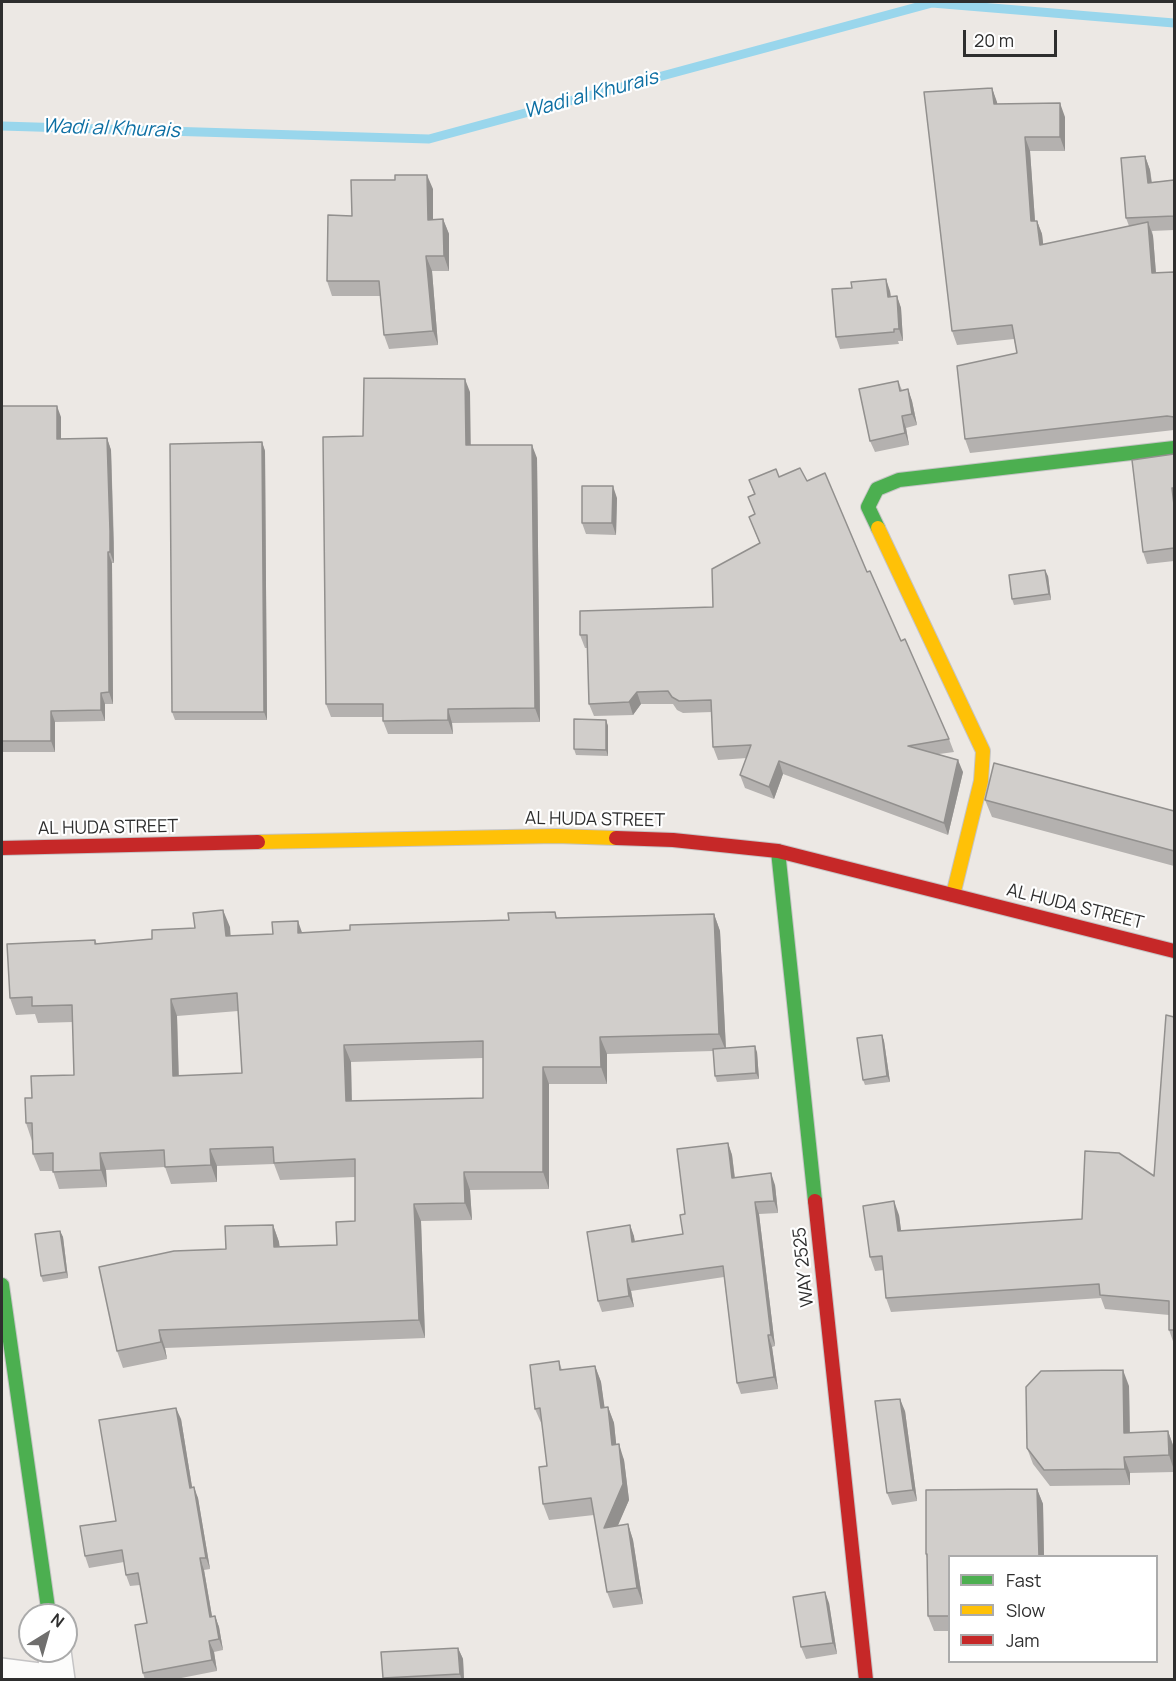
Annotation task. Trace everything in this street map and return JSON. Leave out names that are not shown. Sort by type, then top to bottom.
[{"type":"street","points":[[953,895],[981,781],[982,751],[868,507],[877,489],[899,480],[1174,448]]},
{"type":"street","name":"AL HUDA STREET","points":[[2,848],[556,836],[673,840],[778,851],[1174,951]]},
{"type":"street","name":"WAY 2525","points":[[778,851],[866,1680]]},
{"type":"street","points":[[2,1285],[47,1603]]},
{"type":"street","points":[[56,1663],[58,1680]]},
{"type":"street","points":[[2,1675],[41,1680]]},
{"type":"building","points":[[992,88],[994,104],[1060,103],[1060,137],[1025,137],[1031,221],[1037,221],[1040,245],[1148,222],[1152,273],[1174,272],[1174,417],[965,439],[957,366],[1017,353],[1012,325],[952,331],[924,92]]},
{"type":"building","points":[[1145,156],[1148,183],[1174,180],[1174,216],[1126,218],[1121,158]]},
{"type":"building","points":[[395,175],[427,175],[428,220],[443,219],[444,256],[426,256],[433,331],[384,335],[379,281],[327,281],[328,215],[352,216],[351,180],[395,180]]},
{"type":"building","points":[[886,279],[888,297],[897,296],[899,329],[894,329],[894,332],[836,337],[832,289],[852,288],[851,282]]},
{"type":"building","points":[[364,378],[465,379],[466,445],[532,445],[535,708],[448,709],[448,720],[383,721],[383,704],[326,704],[323,437],[363,436]]},
{"type":"building","points":[[898,381],[900,391],[908,389],[912,414],[902,416],[905,433],[870,441],[859,389]]},
{"type":"building","points":[[2,406],[57,406],[57,439],[107,438],[110,531],[110,552],[108,552],[109,692],[101,693],[101,710],[51,711],[51,741],[2,741]]},
{"type":"building","points":[[262,442],[264,712],[172,712],[170,444]]},
{"type":"building","points":[[1174,454],[1174,488],[1172,488],[1174,548],[1143,552],[1132,460]]},
{"type":"building","points":[[800,468],[807,481],[825,473],[867,572],[870,571],[901,641],[905,639],[949,739],[908,746],[958,760],[944,823],[779,761],[769,787],[740,775],[751,745],[713,747],[711,700],[679,701],[668,691],[637,692],[629,702],[589,704],[587,635],[580,635],[580,611],[713,607],[712,569],[760,543],[749,517],[755,514],[748,497],[755,494],[749,480],[776,469],[779,477]]},
{"type":"building","points":[[582,486],[613,486],[612,523],[582,523]]},
{"type":"building","points":[[1045,570],[1049,594],[1012,599],[1009,575]]},
{"type":"building","points":[[574,719],[606,720],[606,750],[574,749]]},
{"type":"building","points":[[994,763],[1174,811],[1174,851],[985,800]]},
{"type":"building","points":[[223,910],[226,936],[273,934],[272,922],[298,921],[298,933],[350,930],[350,925],[509,920],[508,913],[555,912],[556,918],[714,914],[719,1034],[600,1037],[601,1067],[543,1067],[543,1172],[464,1172],[465,1203],[414,1204],[419,1320],[159,1330],[161,1342],[117,1351],[99,1267],[174,1251],[226,1249],[225,1226],[273,1225],[274,1247],[337,1245],[336,1222],[355,1221],[355,1159],[274,1163],[273,1147],[210,1149],[211,1165],[165,1167],[164,1150],[100,1153],[101,1170],[53,1172],[53,1153],[33,1154],[32,1123],[26,1123],[25,1098],[32,1098],[31,1076],[74,1075],[72,1005],[32,1006],[32,997],[10,998],[7,944],[95,940],[95,944],[152,939],[152,930],[195,928],[193,913]],"holes":[[[237,993],[242,1073],[173,1076],[171,999]],[[483,1041],[483,1098],[346,1101],[344,1045]]]},
{"type":"building","points":[[1166,1015],[1174,1017],[1174,1330],[1169,1330],[1169,1301],[1100,1295],[1099,1284],[886,1298],[882,1256],[870,1257],[863,1206],[894,1201],[898,1231],[1082,1219],[1085,1151],[1119,1153],[1154,1176]]},
{"type":"building","points":[[882,1035],[887,1076],[863,1080],[857,1038]]},
{"type":"building","points":[[755,1046],[756,1073],[715,1076],[713,1049]]},
{"type":"building","points":[[728,1143],[732,1178],[771,1173],[774,1201],[755,1202],[774,1377],[737,1383],[723,1266],[627,1279],[629,1296],[598,1301],[587,1232],[630,1225],[632,1242],[683,1234],[680,1215],[685,1214],[677,1149]]},
{"type":"building","points":[[60,1231],[66,1272],[41,1276],[35,1234]]},
{"type":"building","points":[[559,1361],[560,1370],[595,1366],[601,1408],[608,1407],[612,1445],[619,1444],[623,1484],[604,1528],[628,1524],[637,1588],[607,1592],[591,1498],[543,1504],[539,1467],[547,1466],[540,1408],[535,1409],[530,1365]]},
{"type":"building","points":[[1123,1370],[1124,1433],[1168,1431],[1169,1455],[1124,1457],[1125,1469],[1044,1470],[1027,1448],[1026,1387],[1041,1371]]},
{"type":"building","points":[[900,1399],[913,1490],[887,1493],[875,1401]]},
{"type":"building","points":[[176,1408],[190,1488],[194,1487],[206,1558],[200,1558],[210,1617],[215,1616],[219,1639],[209,1641],[212,1660],[143,1673],[135,1625],[147,1623],[138,1573],[126,1575],[122,1550],[85,1556],[80,1526],[116,1521],[99,1420]]},
{"type":"building","points":[[1037,1489],[1039,1555],[948,1555],[948,1616],[928,1616],[926,1490]]},
{"type":"building","points":[[825,1592],[833,1643],[801,1647],[793,1597]]},
{"type":"building","points":[[458,1648],[460,1674],[383,1678],[381,1652]]},
{"type":"waterway","name":"Wadi al Khurais","points":[[2,126],[429,139],[932,3],[1174,23]]},
{"type":"traffic: fast","points":[[878,528],[868,507],[877,489],[899,480],[1174,448]]},
{"type":"traffic: fast","points":[[778,851],[815,1201]]},
{"type":"traffic: fast","points":[[2,1285],[47,1603]]},
{"type":"traffic: slow","points":[[878,528],[983,751],[981,781],[953,895]]},
{"type":"traffic: slow","points":[[258,842],[556,836],[616,838]]},
{"type":"traffic: jam","points":[[616,838],[673,840],[778,851],[1174,951]]},
{"type":"traffic: jam","points":[[2,848],[258,842]]},
{"type":"traffic: jam","points":[[815,1201],[866,1680]]}]
